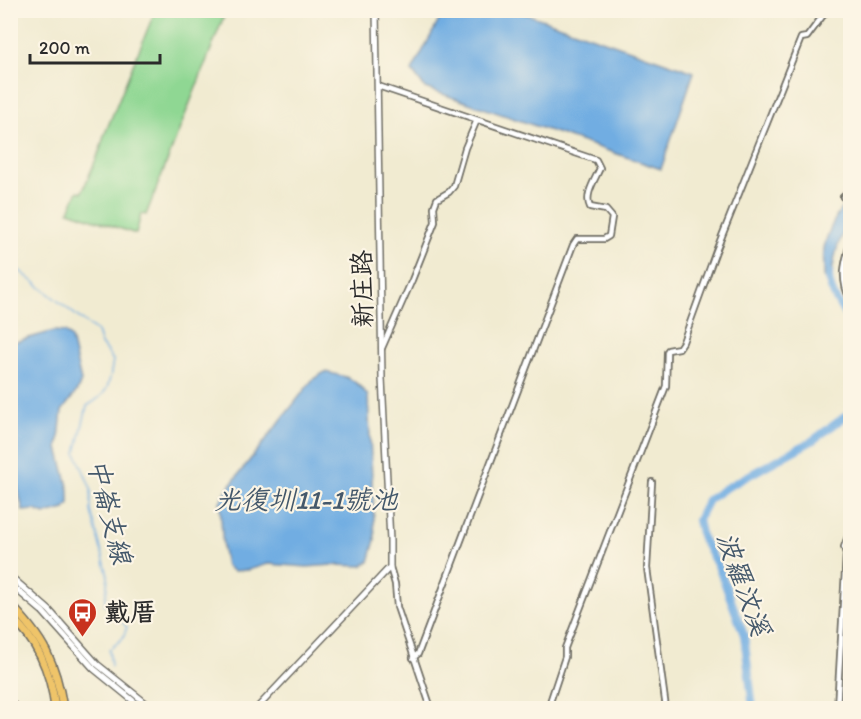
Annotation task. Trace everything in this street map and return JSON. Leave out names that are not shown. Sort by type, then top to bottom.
[{"type":"main road","points":[[10,604],[40,637],[63,708]]},
{"type":"main road","points":[[10,616],[26,630],[53,677],[56,708]]},
{"type":"street","name":"新庄路","points":[[376,10],[382,348],[390,567]]},
{"type":"street","points":[[548,708],[565,657],[565,648],[666,386],[667,352],[678,348],[683,342],[716,251],[801,39],[807,37],[827,10]]},
{"type":"street","points":[[378,86],[596,160],[600,168],[587,198],[588,204],[590,207],[606,210],[612,217],[609,236],[604,239],[577,239],[573,245],[418,654],[413,658]]},
{"type":"street","points":[[382,348],[435,222],[434,207],[437,199],[454,186],[465,148],[477,120]]},
{"type":"street","points":[[843,197],[850,191]]},
{"type":"street","points":[[850,244],[844,262],[843,277],[850,299]]},
{"type":"street","points":[[652,482],[647,568],[666,708]]},
{"type":"street","points":[[837,708],[846,565],[844,548],[848,536],[850,497]]},
{"type":"street","points":[[390,567],[395,584],[397,607],[431,708]]},
{"type":"street","points":[[257,708],[390,567]]},
{"type":"street","points":[[10,576],[49,610],[97,664],[152,708]]},
{"type":"street","points":[[10,584],[43,612],[94,669],[142,708]]},
{"type":"green space","points":[[155,11],[226,11],[146,215],[141,214],[136,234],[69,211],[78,191],[82,192]]},
{"type":"water","points":[[515,10],[694,72],[661,169],[425,88],[412,71],[444,11]]},
{"type":"water","points":[[850,197],[850,223],[834,258],[831,282],[824,277],[824,248],[834,221]]},
{"type":"water","points":[[54,331],[65,332],[71,338],[81,381],[77,391],[62,411],[58,448],[69,490],[69,504],[65,509],[45,514],[35,510],[23,511],[11,458],[11,343]]},
{"type":"water","name":"光復圳11-1號池","points":[[325,372],[349,379],[359,385],[368,396],[375,540],[369,562],[362,566],[307,567],[268,564],[248,570],[233,571],[226,566],[220,502],[228,488],[313,379]]},
{"type":"waterway","name":"中崙支線","points":[[10,263],[97,332],[101,344],[113,360],[107,388],[100,397],[87,406],[76,453],[91,489],[91,511],[108,576],[105,604],[127,627],[123,638],[109,650],[111,666]]},
{"type":"waterway","name":"波羅汶溪","points":[[829,272],[832,292],[850,322]]},
{"type":"waterway","name":"波羅汶溪","points":[[753,708],[744,635],[719,568],[702,538],[698,520],[708,500],[812,441],[850,413]]},
{"type":"waterway","points":[[116,693],[133,708]]},
{"type":"railway","points":[[10,701],[23,708]]},
{"type":"place","name":"戴厝","points":[[83,638]]}]
